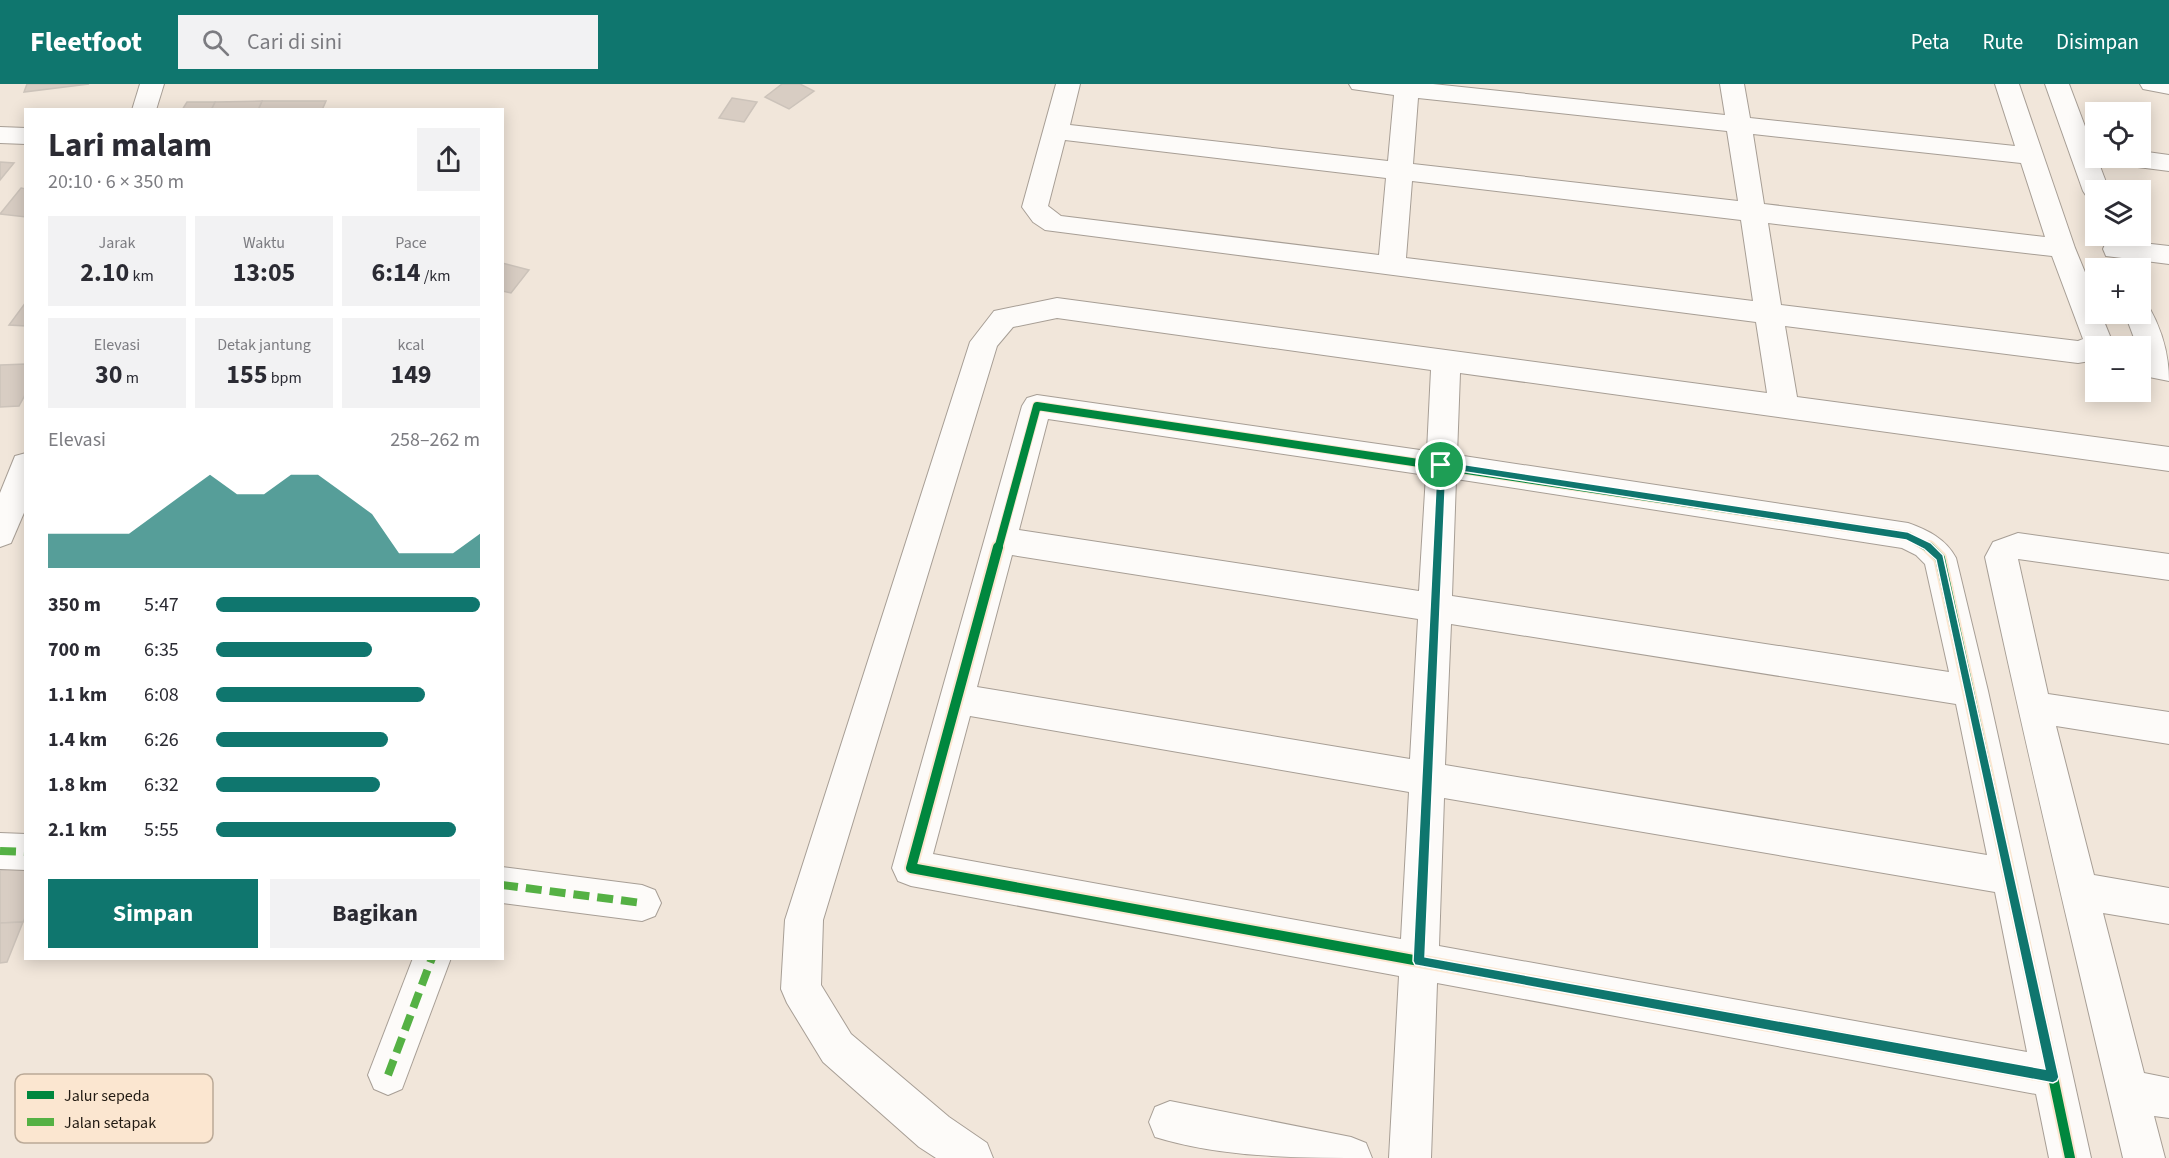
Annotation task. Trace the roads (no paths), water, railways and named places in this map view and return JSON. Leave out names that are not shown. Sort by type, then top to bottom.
[{"type":"street","points":[[145,108],[152,84]]},
{"type":"street","points":[[1068,84],[1035,207],[1042,216],[1054,224],[2066,351],[2090,351],[2098,342],[2062,248],[2007,84]]},
{"type":"street","points":[[1361,84],[1406,86],[2031,156]]},
{"type":"street","points":[[1732,84],[1784,408]]},
{"type":"street","points":[[2057,84],[2085,145]]},
{"type":"street","points":[[2152,84],[2169,86]]},
{"type":"street","points":[[1392,267],[1406,86]]},
{"type":"street","points":[[1054,131],[2062,248]]},
{"type":"street","points":[[0,135],[24,136]]},
{"type":"street","points":[[2151,161],[2169,163]]},
{"type":"street","points":[[2117,251],[2169,255]]},
{"type":"street","points":[[972,1158],[934,1132],[837,1048],[801,989],[804,920],[984,342],[1004,318],[1057,308],[2169,459]]},
{"type":"street","points":[[2143,324],[2159,369],[2169,370]]},
{"type":"street","points":[[1410,1158],[1446,362]]},
{"type":"street","points":[[2053,1077],[911,868],[1037,406],[1908,536],[1927,546],[1940,558],[1971,692],[2010,877],[2053,1077],[2070,1158]]},
{"type":"street","points":[[0,534],[24,472]]},
{"type":"street","points":[[1000,540],[1971,692]]},
{"type":"street","points":[[2144,1158],[2034,707],[2001,557],[2004,551],[2018,546],[2169,567]]},
{"type":"street","points":[[957,699],[2010,877]]},
{"type":"street","points":[[2034,707],[2169,728]]},
{"type":"street","points":[[0,850],[24,852]]},
{"type":"street","points":[[504,885],[642,903]]},
{"type":"street","points":[[2079,891],[2169,906]]},
{"type":"street","points":[[388,1075],[431,960]]},
{"type":"street","points":[[2127,1090],[2169,1098]]},
{"type":"street","points":[[1170,1122],[1351,1158]]}]
